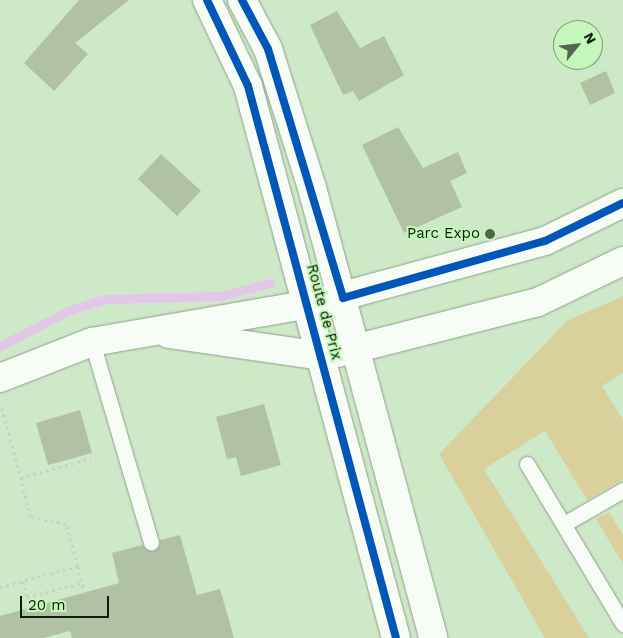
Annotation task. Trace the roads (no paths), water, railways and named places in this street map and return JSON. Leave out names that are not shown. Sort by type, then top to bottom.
[{"type":"main road","name":"Route de Prix","points":[[207,0],[248,86],[309,304],[396,638]]},
{"type":"main road","name":"Route de Prix","points":[[242,0],[268,49],[343,298],[433,638]]},
{"type":"main road","points":[[343,298],[545,241],[623,203]]},
{"type":"main road","points":[[143,330],[321,356],[356,351],[538,302],[623,261]]},
{"type":"main road","name":"Route de Prix","points":[[309,304],[343,298]]},
{"type":"main road","points":[[0,378],[92,342],[143,330],[309,304]]},
{"type":"lane","points":[[92,342],[151,543]]},
{"type":"lane","points":[[526,464],[623,624]]},
{"type":"lane","points":[[564,524],[623,490]]},
{"type":"waterway","points":[[0,346],[68,311],[106,299],[222,296],[270,283]]},
{"type":"place","name":"Parc Expo","points":[[490,234]]}]
